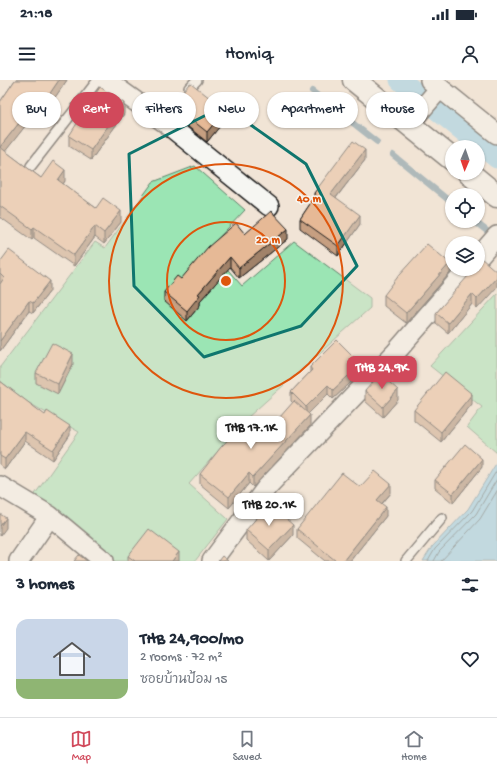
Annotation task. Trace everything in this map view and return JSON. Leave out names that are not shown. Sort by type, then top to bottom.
[{"type":"main road","points":[[354,80],[372,92]]},
{"type":"main road","points":[[423,128],[445,152]]},
{"type":"main road","points":[[478,180],[497,196]]},
{"type":"street","points":[[106,80],[168,124],[269,206]]},
{"type":"street","points":[[428,99],[437,86],[497,134]]},
{"type":"street","points":[[485,250],[497,236]]},
{"type":"street","points":[[212,561],[267,487],[396,352],[462,276]]},
{"type":"street","points":[[0,486],[50,516],[104,561]]},
{"type":"street","points":[[19,561],[50,516]]},
{"type":"lane","points":[[31,166],[98,80]]},
{"type":"lane","points":[[189,88],[197,80]]},
{"type":"lane","points":[[406,561],[442,518]]},
{"type":"highlighted area","points":[[224,106],[306,164],[357,266],[301,326],[204,357],[134,286],[129,154]]},
{"type":"green space","points":[[195,166],[245,210],[209,248],[242,286],[294,241],[370,298],[370,308],[247,418],[189,484],[228,519],[195,561],[113,561],[33,497],[79,432],[0,386],[0,367],[95,242],[105,248],[153,182]]},
{"type":"green space","points":[[497,294],[497,453],[467,427],[482,407],[430,366]]},
{"type":"water","points":[[497,462],[497,561],[423,561],[432,547],[468,509]]},
{"type":"building","points":[[15,80],[59,80],[51,92],[12,92],[12,128],[15,128],[0,147],[0,102]]},
{"type":"building","points":[[191,83],[204,93],[204,128],[210,128],[207,132],[196,123],[196,92],[182,92]]},
{"type":"building","points":[[100,87],[108,92],[97,92]]},
{"type":"building","points":[[74,128],[106,128],[91,150],[69,136]]},
{"type":"building","points":[[353,141],[365,150],[331,194],[360,215],[338,246],[300,219],[316,195],[314,193]]},
{"type":"building","points":[[0,147],[41,178],[53,161],[65,170],[58,180],[96,208],[103,198],[121,211],[104,233],[95,226],[74,255],[34,227],[32,229],[0,206]]},
{"type":"building","points":[[271,211],[288,229],[239,268],[230,257],[198,294],[200,295],[187,311],[164,292],[177,276],[181,279],[208,247],[236,223],[245,234]]},
{"type":"building","points":[[427,244],[445,259],[445,269],[406,313],[384,295],[400,274]]},
{"type":"building","points":[[9,250],[50,281],[33,303],[29,301],[0,341],[0,284],[4,278],[0,274],[0,262]]},
{"type":"building","points":[[485,262],[497,272],[497,277],[477,299],[472,294],[448,323],[436,313],[468,276],[485,276]]},
{"type":"building","points":[[337,340],[361,364],[333,390],[328,385],[306,407],[291,392],[312,370],[310,367]]},
{"type":"building","points":[[52,343],[73,354],[58,384],[36,373]]},
{"type":"building","points":[[445,372],[472,394],[441,432],[414,410]]},
{"type":"building","points":[[380,374],[398,390],[383,407],[365,391]]},
{"type":"building","points":[[0,381],[45,415],[47,411],[70,426],[53,450],[25,432],[5,459],[0,456]]},
{"type":"building","points":[[294,401],[310,415],[253,477],[249,473],[229,497],[200,474],[221,447],[248,419],[264,435]]},
{"type":"building","points":[[465,444],[482,459],[453,494],[435,480]]},
{"type":"building","points":[[375,471],[391,484],[377,500],[386,507],[343,561],[336,561],[297,529],[342,473],[360,487]]},
{"type":"building","points":[[269,504],[293,525],[269,550],[246,530]]},
{"type":"building","points":[[0,514],[6,518],[0,526]]},
{"type":"building","points":[[149,529],[179,552],[172,561],[135,561],[128,556]]},
{"type":"building","points":[[79,555],[87,561],[74,561]]},
{"type":"building","points":[[222,556],[228,561],[218,561]]},
{"type":"waterway","points":[[400,80],[497,158]]},
{"type":"waterway","points":[[312,91],[377,142]]},
{"type":"waterway","points":[[393,155],[445,197]]},
{"type":"waterway","points":[[483,228],[487,231]]}]
